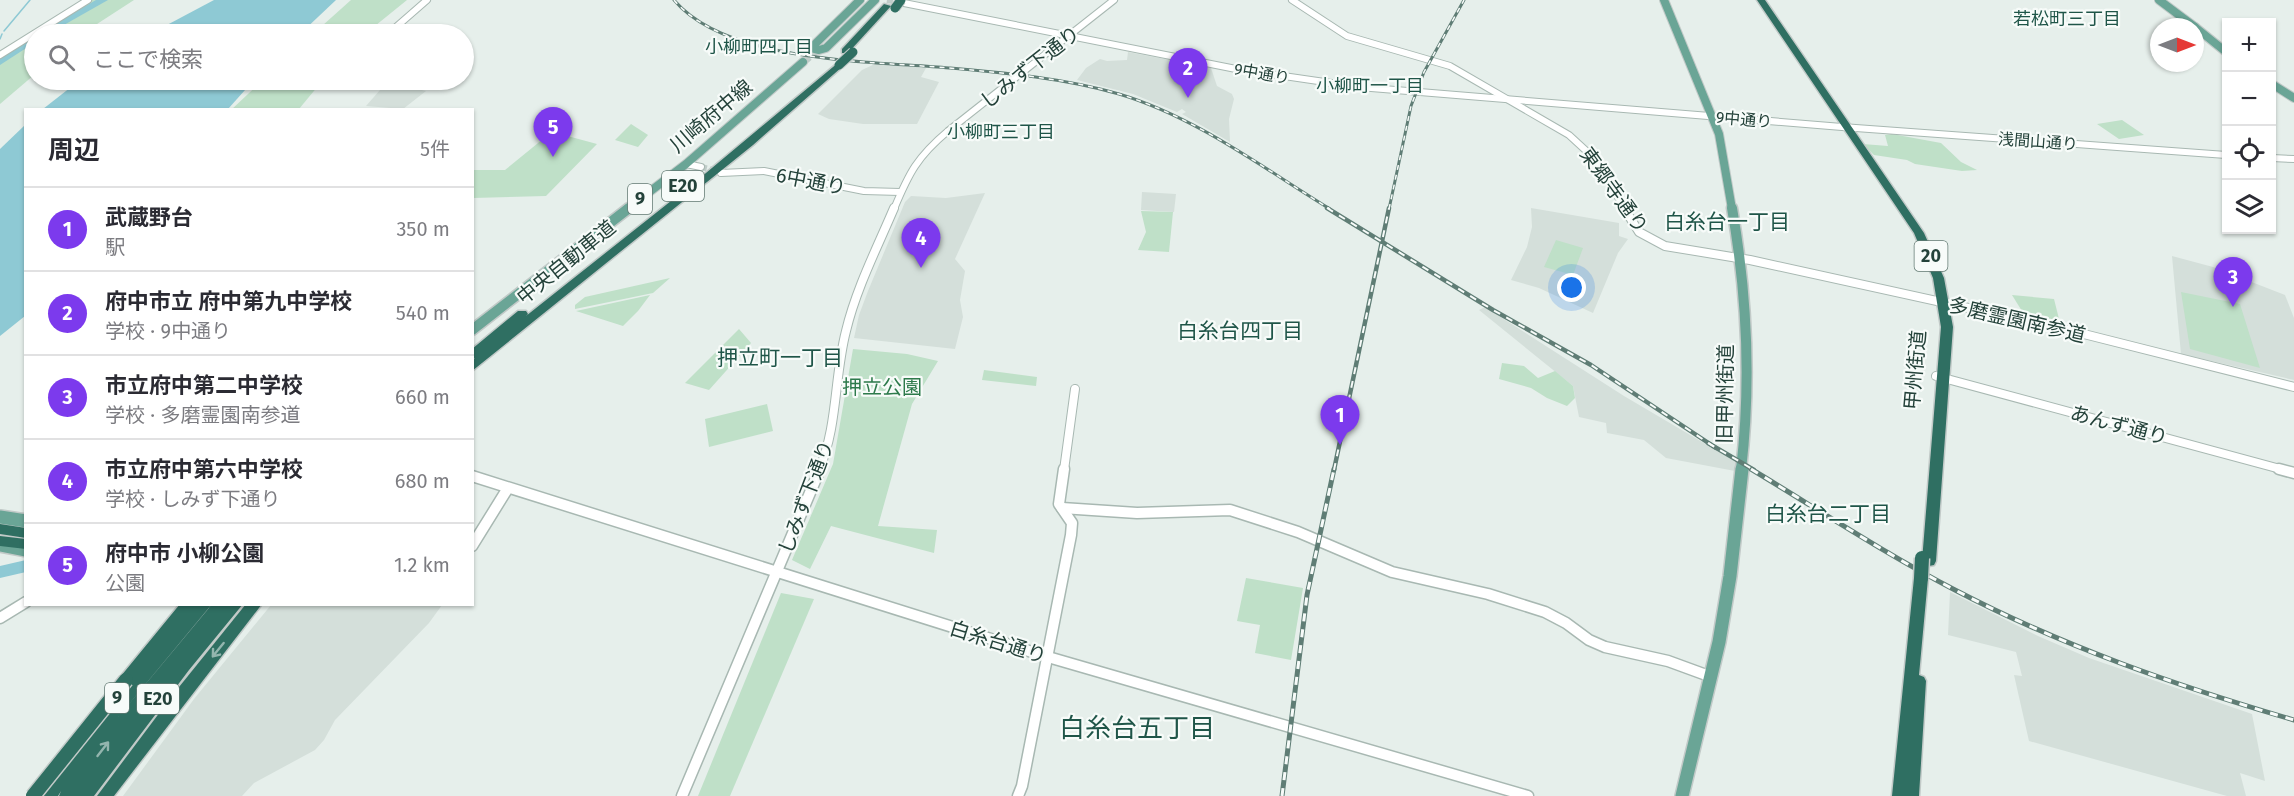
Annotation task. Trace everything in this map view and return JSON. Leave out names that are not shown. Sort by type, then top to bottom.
[{"type":"highway","name":"甲州街道","points":[[1755,0],[1919,232],[1930,252],[1947,327],[1940,377],[1925,560],[1911,796]]},
{"type":"highway","name":"甲州街道","points":[[1761,0],[1845,128]]},
{"type":"highway","name":"中央自動車道","points":[[474,365],[550,301],[764,132],[849,51],[891,5],[903,1]]},
{"type":"highway","name":"中央自動車道","points":[[474,353],[835,65]]},
{"type":"highway","points":[[0,529],[24,533]]},
{"type":"highway","points":[[0,543],[24,544]]},
{"type":"highway","name":"甲州街道","points":[[1900,796],[1924,578]]},
{"type":"highway","points":[[33,796],[187,606]]},
{"type":"highway","points":[[48,796],[124,698],[200,606]]},
{"type":"highway","name":"E20","points":[[67,796],[134,708],[218,606]]},
{"type":"highway","name":"E20","points":[[84,796],[184,666],[234,606]]},
{"type":"highway","points":[[105,796],[180,696],[253,606]]},
{"type":"main road","points":[[860,0],[811,48],[819,50],[826,48],[875,0]]},
{"type":"main road","points":[[821,46],[868,0]]},
{"type":"main road","name":"旧甲州街道","points":[[1664,0],[1713,117],[1733,212],[1747,358],[1743,455],[1730,576],[1719,642],[1682,796]]},
{"type":"main road","points":[[2159,0],[2183,18]]},
{"type":"main road","points":[[2204,34],[2222,49]]},
{"type":"main road","points":[[728,129],[737,116],[798,59],[811,60],[762,105],[744,115]]},
{"type":"main road","name":"川崎府中線","points":[[474,328],[686,164],[803,62]]},
{"type":"main road","points":[[2276,87],[2294,99]]},
{"type":"main road","points":[[0,517],[24,521]]},
{"type":"main road","points":[[0,543],[24,549]]},
{"type":"main road","name":"9","points":[[39,796],[52,771],[180,606]]},
{"type":"main road","name":"9","points":[[26,796],[52,771],[200,606]]},
{"type":"street","points":[[50,24],[88,0]]},
{"type":"street","points":[[399,24],[427,0]]},
{"type":"street","name":"しみず下通り","points":[[682,796],[828,446],[848,323],[856,297],[900,192],[917,160],[948,131],[1114,0]]},
{"type":"street","name":"東郷寺通り","points":[[1292,0],[1347,36],[1456,69],[1569,135],[1588,150],[1639,232],[1665,246],[1739,260]]},
{"type":"street","name":"9中通り","points":[[903,1],[1068,36],[1293,78],[1410,92],[1845,128]]},
{"type":"street","points":[[0,55],[24,40]]},
{"type":"street","name":"浅間山通り","points":[[1845,128],[2222,155]]},
{"type":"street","points":[[2276,158],[2294,159]]},
{"type":"street","points":[[686,164],[701,167]]},
{"type":"street","name":"6中通り","points":[[721,172],[764,171],[864,191],[900,192]]},
{"type":"street","name":"多磨霊園南参道","points":[[1739,260],[2064,329],[2294,387]]},
{"type":"street","name":"あんず通り","points":[[1940,377],[2294,473]]},
{"type":"street","points":[[1018,796],[1073,527],[1060,501],[1075,389]]},
{"type":"street","name":"白糸台通り","points":[[474,477],[1048,657],[1528,796]]},
{"type":"street","points":[[474,543],[508,488]]},
{"type":"street","points":[[1062,508],[1137,513],[1230,510],[1298,532],[1392,572],[1488,594],[1545,612],[1589,640],[1605,647],[1668,662],[1709,676]]},
{"type":"street","points":[[0,618],[24,603]]},
{"type":"shaded area","points":[[1128,52],[1211,68],[1217,86],[1232,94],[1234,99],[1229,119],[1230,142],[1182,114],[1186,112],[1182,109],[1177,112],[1133,94],[1077,80],[1086,68],[1100,59],[1127,60]]},
{"type":"shaded area","points":[[877,63],[926,68],[921,77],[939,82],[917,124],[863,124],[829,119],[818,114],[862,70]]},
{"type":"shaded area","points":[[380,90],[426,91],[404,108],[366,106]]},
{"type":"shaded area","points":[[1142,192],[1176,194],[1174,212],[1141,210]]},
{"type":"shaded area","points":[[985,193],[955,259],[965,271],[960,300],[963,317],[955,349],[854,338],[868,291],[905,202],[911,196],[946,198]]},
{"type":"shaded area","points":[[1531,208],[1619,223],[1619,236],[1628,239],[1618,253],[1593,313],[1539,288],[1511,280],[1527,247],[1532,227]]},
{"type":"shaded area","points":[[2172,256],[2213,267],[2285,295],[2294,318],[2294,380],[2181,354]]},
{"type":"shaded area","points":[[1485,307],[1624,396],[1736,462],[1735,471],[1666,458],[1644,440],[1607,433],[1606,423],[1579,417],[1573,386],[1479,310]]},
{"type":"shaded area","points":[[1950,592],[2038,636],[2089,658],[2252,714],[2265,781],[2240,773],[2246,796],[2227,796],[2029,741],[2014,675],[2022,676],[2016,652],[1948,635]]},
{"type":"shaded area","points":[[270,606],[441,606],[429,623],[335,720],[324,740],[315,750],[254,783],[242,796],[123,796],[194,699]]},
{"type":"green space","points":[[92,0],[134,0],[97,24],[52,24]]},
{"type":"green space","points":[[351,0],[407,0],[377,24],[324,24]]},
{"type":"green space","points":[[24,41],[24,84],[0,104],[0,57]]},
{"type":"green space","points":[[252,90],[315,90],[300,108],[233,108]]},
{"type":"green space","points":[[2122,120],[2144,135],[2119,139],[2097,124]]},
{"type":"green space","points":[[631,124],[648,135],[638,147],[615,140]]},
{"type":"green space","points":[[549,131],[597,144],[546,196],[474,198],[474,170],[505,170],[543,139]]},
{"type":"green space","points":[[1892,134],[1941,143],[1961,162],[1977,170],[1962,171],[1874,155],[1863,144],[1888,146],[1885,135]]},
{"type":"green space","points":[[1141,211],[1173,212],[1169,252],[1138,250],[1146,232]]},
{"type":"green space","points":[[1556,240],[1583,248],[1573,275],[1544,267]]},
{"type":"green space","points":[[670,278],[653,293],[575,309],[575,305],[585,297]]},
{"type":"green space","points":[[2181,292],[2240,304],[2260,368],[2190,349]]},
{"type":"green space","points":[[650,295],[623,326],[576,311]]},
{"type":"green space","points":[[2012,295],[2054,299],[2060,323],[2025,316]]},
{"type":"green space","points":[[739,329],[751,343],[709,390],[685,383]]},
{"type":"green space","name":"押立公園","points":[[853,349],[907,354],[938,361],[912,404],[878,526],[937,530],[934,553],[831,526],[810,569],[792,560],[833,464]]},
{"type":"green space","points":[[1502,363],[1524,366],[1538,378],[1555,371],[1573,386],[1575,398],[1567,406],[1531,388],[1499,379]]},
{"type":"green space","points":[[984,370],[1037,377],[1036,386],[982,380]]},
{"type":"green space","points":[[767,404],[773,431],[709,447],[705,419]]},
{"type":"green space","points":[[1246,578],[1303,588],[1291,660],[1255,653],[1260,625],[1237,621]]},
{"type":"green space","points":[[781,593],[814,599],[730,796],[698,796]]},
{"type":"water","points":[[214,0],[336,0],[311,24],[169,24]]},
{"type":"water","points":[[67,90],[245,90],[229,108],[44,108]]},
{"type":"water","points":[[24,126],[24,317],[0,336],[0,149]]},
{"type":"waterway","points":[[4,31],[30,0]]},
{"type":"waterway","points":[[60,24],[103,0]]},
{"type":"waterway","points":[[0,39],[2,34]]},
{"type":"waterway","points":[[0,62],[24,46]]},
{"type":"waterway","points":[[0,572],[24,566]]},
{"type":"tunnel","points":[[887,0],[904,3]]},
{"type":"tunnel","points":[[803,62],[821,46]]},
{"type":"tunnel","points":[[701,167],[721,172]]},
{"type":"railway","points":[[674,0],[698,21],[728,36],[764,47],[842,60],[1035,77],[1119,94],[1175,116],[1202,130],[1330,209]]},
{"type":"railway","points":[[1389,209],[1411,106],[1424,72],[1464,0]]},
{"type":"railway","points":[[1327,208],[1382,242]]},
{"type":"railway","points":[[1382,242],[1389,208]]},
{"type":"railway","points":[[1334,470],[1382,242]]},
{"type":"railway","points":[[1382,242],[1493,310],[1591,365],[1712,445]]},
{"type":"railway","points":[[1708,443],[1712,445]]},
{"type":"railway","points":[[1712,445],[1754,470]]},
{"type":"railway","points":[[1712,445],[1716,448]]},
{"type":"railway","points":[[1282,796],[1307,595],[1334,469]]},
{"type":"railway","points":[[1751,469],[1903,561],[1995,610],[2078,647],[2164,679],[2294,720]]},
{"type":"place","name":"府中市立 府中第九中学校","points":[[1188,98]]},
{"type":"place","name":"府中市 小柳公園","points":[[553,157]]},
{"type":"place","name":"市立府中第六中学校","points":[[921,268]]},
{"type":"place","name":"市立府中第二中学校","points":[[2233,307]]},
{"type":"place","name":"武蔵野台","points":[[1340,445]]},
{"type":"district","name":"若松町三丁目","points":[[2067,19]]},
{"type":"district","name":"小柳町四丁目","points":[[759,47]]},
{"type":"district","name":"小柳町一丁目","points":[[1370,86]]},
{"type":"district","name":"小柳町三丁目","points":[[1001,132]]},
{"type":"district","name":"白糸台一丁目","points":[[1727,222]]},
{"type":"district","name":"白糸台四丁目","points":[[1240,331]]},
{"type":"district","name":"押立町一丁目","points":[[780,358]]},
{"type":"district","name":"白糸台二丁目","points":[[1828,514]]},
{"type":"district","name":"白糸台五丁目","points":[[1137,728]]}]
